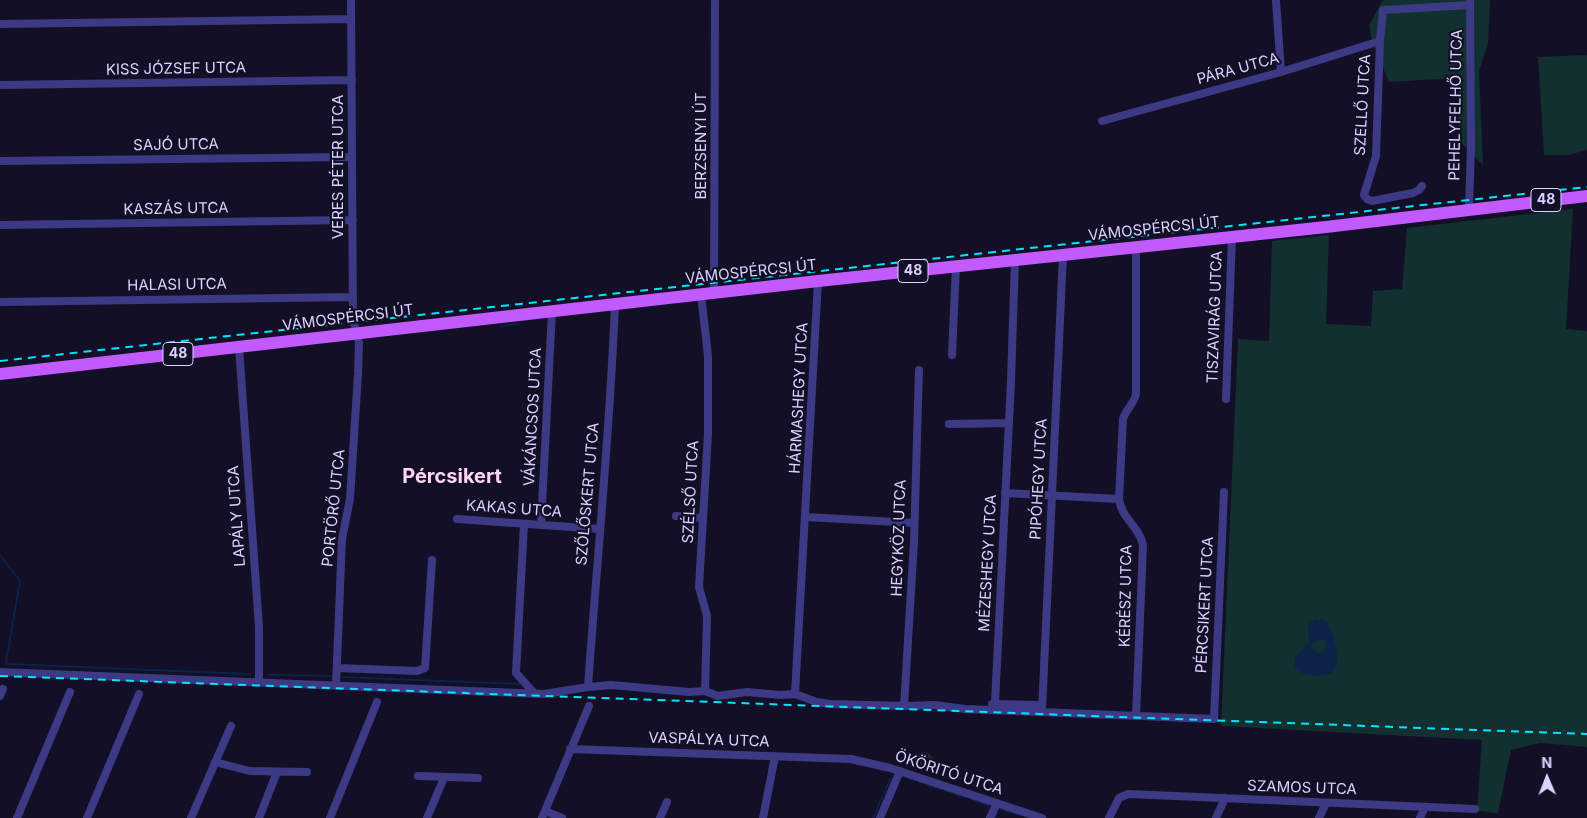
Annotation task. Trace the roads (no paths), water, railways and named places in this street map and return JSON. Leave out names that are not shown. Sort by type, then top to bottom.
[{"type":"main road","name":"VÁMOSPÉRCSI ÚT","points":[[0,374],[1587,196]]},
{"type":"street","name":"VERES PÉTER UTCA","points":[[351,0],[353,320],[356,334]]},
{"type":"street","name":"BERZSENYI ÚT","points":[[707,294],[715,0]]},
{"type":"street","points":[[1276,0],[1281,72]]},
{"type":"street","name":"SZELLŐ UTCA","points":[[1422,186],[1413,193],[1372,201],[1364,195],[1376,156],[1380,41],[1383,10],[1470,2]]},
{"type":"street","name":"PEHELYFELHŐ UTCA","points":[[1469,209],[1471,147],[1470,2]]},
{"type":"street","points":[[0,24],[351,19]]},
{"type":"street","name":"PÁRA UTCA","points":[[1102,120],[1281,72],[1380,41]]},
{"type":"street","name":"KISS JÓZSEF UTCA","points":[[0,85],[352,80]]},
{"type":"street","name":"SAJÓ UTCA","points":[[0,161],[352,157]]},
{"type":"street","name":"KASZÁS UTCA","points":[[0,225],[353,220]]},
{"type":"street","name":"TISZAVIRÁG UTCA","points":[[1226,399],[1232,237]]},
{"type":"street","name":"KÉRÉSZ UTCA","points":[[1136,247],[1136,394],[1123,419],[1119,499],[1122,512],[1138,531],[1143,545],[1136,716]]},
{"type":"street","name":"PIPÓHEGY UTCA","points":[[1042,708],[1063,255]]},
{"type":"street","name":"MÉZESHEGY UTCA","points":[[995,703],[1009,423],[1014,260]]},
{"type":"street","points":[[952,355],[956,266]]},
{"type":"street","name":"HÁRMASHEGY UTCA","points":[[795,694],[818,281]]},
{"type":"street","name":"SZÉLSŐ UTCA","points":[[705,691],[707,616],[699,588],[708,434],[707,294]]},
{"type":"street","name":"HALASI UTCA","points":[[0,302],[354,297]]},
{"type":"street","name":"SZŐLŐSKERT UTCA","points":[[588,687],[612,377],[615,304]]},
{"type":"street","name":"VÁKÁNCSOS UTCA","points":[[541,525],[552,311]]},
{"type":"street","name":"PORTÖRŐ UTCA","points":[[336,686],[342,539],[350,499],[354,438],[359,345],[356,334]]},
{"type":"street","name":"LAPÁLY UTCA","points":[[239,347],[259,627],[259,682]]},
{"type":"street","name":"HEGYKÖZ UTCA","points":[[904,706],[914,524],[919,370]]},
{"type":"street","points":[[949,424],[1009,423]]},
{"type":"street","name":"PÉRCSIKERT UTCA","points":[[1136,716],[1214,719],[1224,492]]},
{"type":"street","points":[[1005,493],[1119,499]]},
{"type":"street","points":[[676,516],[703,518]]},
{"type":"street","points":[[806,517],[914,524]]},
{"type":"street","name":"KAKAS UTCA","points":[[457,519],[599,529]]},
{"type":"street","points":[[524,524],[516,673],[534,693]]},
{"type":"street","points":[[337,668],[417,671],[425,668],[432,560]]},
{"type":"street","points":[[0,672],[552,694],[611,685],[689,692],[705,691],[722,696],[748,692],[780,695],[795,694],[817,702],[830,704],[934,705],[980,710],[1042,708]]},
{"type":"street","points":[[17,818],[70,692]]},
{"type":"street","points":[[87,818],[139,694]]},
{"type":"street","points":[[330,818],[378,702]]},
{"type":"street","points":[[980,710],[995,703],[1136,716]]},
{"type":"street","points":[[562,818],[543,814],[589,706]]},
{"type":"street","points":[[191,818],[230,726]]},
{"type":"street","name":"VASPÁLYA UTCA","points":[[570,750],[847,759]]},
{"type":"street","points":[[763,818],[775,756]]},
{"type":"street","name":"ÖKÖRITÓ UTCA","points":[[847,759],[900,771],[1042,818]]},
{"type":"street","points":[[215,762],[244,770],[307,772]]},
{"type":"street","points":[[880,818],[900,771]]},
{"type":"street","points":[[259,818],[277,772]]},
{"type":"street","points":[[418,776],[478,778]]},
{"type":"street","points":[[427,818],[444,778]]},
{"type":"street","name":"SZAMOS UTCA","points":[[1109,818],[1119,798],[1128,794],[1474,809]]},
{"type":"street","points":[[1216,818],[1225,798]]},
{"type":"street","points":[[660,818],[667,802]]},
{"type":"street","points":[[990,818],[997,803]]},
{"type":"street","points":[[1319,818],[1326,803]]},
{"type":"street","points":[[1420,818],[1425,807]]},
{"type":"water","points":[[1315,619],[1326,621],[1329,624],[1337,660],[1337,666],[1331,673],[1326,675],[1308,675],[1295,668],[1295,657],[1309,643],[1308,625]],"holes":[[[1320,639],[1326,641],[1325,651],[1320,653],[1314,651],[1313,643]]]},
{"type":"waterway","points":[[501,326],[519,324]]},
{"type":"waterway","points":[[173,362],[185,361]]},
{"type":"waterway","points":[[0,555],[20,581],[7,664],[249,674]]},
{"type":"waterway","points":[[269,675],[333,676]]},
{"type":"waterway","points":[[340,677],[520,684]]},
{"type":"waterway","points":[[907,777],[915,780]]},
{"type":"waterway","points":[[886,789],[890,779]]},
{"type":"waterway","points":[[927,784],[931,786]]},
{"type":"waterway","points":[[934,787],[941,789]]},
{"type":"waterway","points":[[945,790],[952,793]]},
{"type":"waterway","points":[[955,794],[966,797]]},
{"type":"waterway","points":[[972,799],[988,805]]},
{"type":"waterway","points":[[878,807],[880,801]]},
{"type":"waterway","points":[[1001,809],[1020,815]]},
{"type":"waterway","points":[[995,818],[997,813]]},
{"type":"waterway","points":[[873,818],[875,814]]},
{"type":"railway","points":[[0,361],[1587,187]]},
{"type":"railway","points":[[0,676],[1587,734]]},
{"type":"district","name":"Pércsikert","points":[[452,477]]}]
